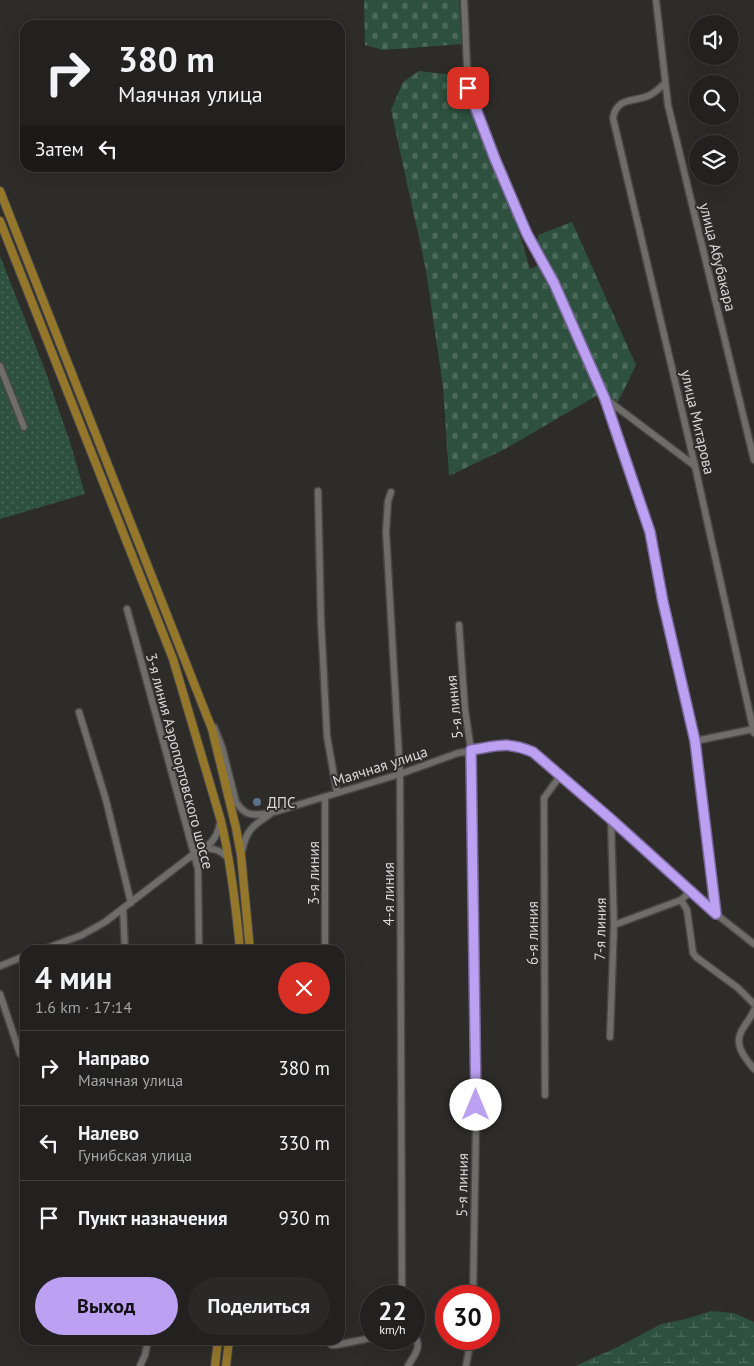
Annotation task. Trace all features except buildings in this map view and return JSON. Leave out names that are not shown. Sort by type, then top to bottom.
[{"type":"main road","points":[[0,191],[212,729],[241,855],[250,945]]},
{"type":"main road","points":[[0,221],[173,659],[221,820],[236,906],[240,945]]},
{"type":"main road","points":[[215,1366],[217,1345]]},
{"type":"main road","points":[[226,1366],[228,1345]]},
{"type":"street","points":[[464,0],[468,88],[495,159],[527,234],[554,283],[605,399],[650,532],[663,602],[695,741],[716,914]]},
{"type":"street","name":"улица Абубакара","points":[[656,0],[670,114],[754,460]]},
{"type":"street","name":"улица Митарова","points":[[666,82],[650,95],[623,102],[619,105],[613,118],[695,466],[754,733]]},
{"type":"street","points":[[0,366],[24,427]]},
{"type":"street","points":[[605,399],[695,466]]},
{"type":"street","points":[[318,492],[321,621],[327,736],[337,793]]},
{"type":"street","name":"4-я линия","points":[[390,492],[386,532],[400,774],[402,1285]]},
{"type":"street","name":"3-я линия Аэропортовского шоссе","points":[[126,609],[195,853],[198,869],[199,945]]},
{"type":"street","name":"5-я линия","points":[[459,625],[465,710],[471,750],[476,1125],[473,1285]]},
{"type":"street","points":[[205,711],[218,736],[236,802],[241,810],[247,814],[271,813]]},
{"type":"street","points":[[80,712],[106,800],[131,903]]},
{"type":"street","points":[[695,741],[754,729]]},
{"type":"street","name":"Маячная улица","points":[[271,813],[400,774],[445,757],[471,750],[506,744],[520,746],[533,752],[716,914],[754,944]]},
{"type":"street","name":"6-я линия","points":[[545,1095],[544,798],[560,776]]},
{"type":"street","name":"3-я линия","points":[[325,797],[325,945]]},
{"type":"street","points":[[241,855],[243,842],[254,824],[271,813]]},
{"type":"street","points":[[205,849],[219,831],[221,820]]},
{"type":"street","name":"7-я линия","points":[[610,1037],[614,925],[612,820]]},
{"type":"street","points":[[55,945],[82,935],[105,922],[195,853],[205,849],[217,849],[229,859]]},
{"type":"street","points":[[614,925],[681,900],[691,892]]},
{"type":"street","points":[[681,900],[687,910],[696,957],[738,988],[754,1004]]},
{"type":"street","points":[[123,908],[125,945]]},
{"type":"street","points":[[0,966],[20,958]]},
{"type":"street","points":[[0,994],[20,1054]]},
{"type":"street","points":[[754,1010],[739,1039],[743,1055],[754,1069]]},
{"type":"street","points":[[345,1343],[360,1340]]},
{"type":"street","points":[[140,1366],[147,1345]]},
{"type":"street","points":[[408,1366],[417,1350]]},
{"type":"street","points":[[466,1366],[469,1350]]},
{"type":"green space","points":[[364,0],[459,0],[462,44],[383,50],[365,45]]},
{"type":"green space","points":[[419,71],[460,76],[515,218],[530,269],[537,266],[538,235],[572,222],[636,365],[618,402],[596,396],[505,449],[449,476],[443,387],[426,270],[391,110],[403,82]]},
{"type":"green space","points":[[0,256],[45,370],[70,442],[85,494],[0,519]]},
{"type":"green space","points":[[711,1311],[734,1313],[754,1322],[754,1366],[575,1366],[620,1346],[661,1324]]},
{"type":"place","name":"ДПС","points":[[257,802]]},
{"type":"route","points":[[468,88],[495,159],[527,234],[554,283],[605,399],[650,532],[663,602],[695,741],[716,914],[533,752],[520,746],[506,744],[471,750],[476,1105]]}]
